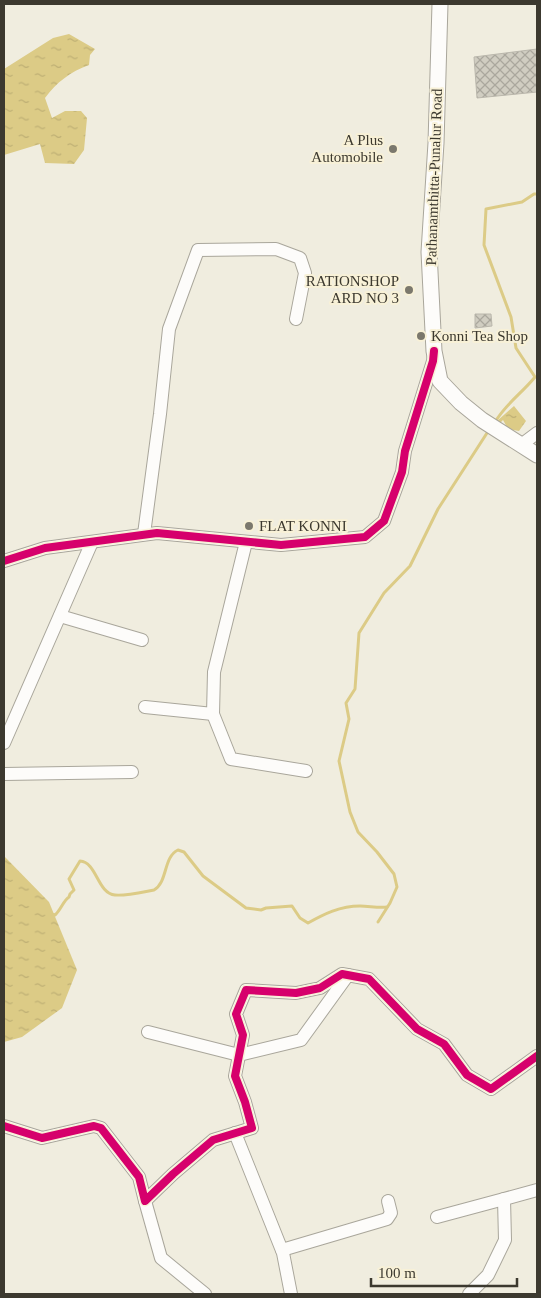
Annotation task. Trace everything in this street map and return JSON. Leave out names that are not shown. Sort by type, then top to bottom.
[{"type":"main road","name":"Pathanamthitta-Punalur Road","points":[[440,4],[436,143],[430,252],[434,351],[440,381],[482,420],[537,455]]},
{"type":"street","points":[[144,534],[169,329],[198,250],[276,249],[300,258],[305,273],[296,319]]},
{"type":"street","points":[[4,560],[45,548],[157,532],[281,545],[365,537],[384,521],[402,472],[405,451],[433,361],[434,351]]},
{"type":"street","points":[[521,445],[537,433]]},
{"type":"street","points":[[4,743],[92,542]]},
{"type":"street","points":[[246,542],[214,672],[213,714],[231,759],[306,771]]},
{"type":"street","points":[[60,616],[142,640]]},
{"type":"street","points":[[144,707],[213,714]]},
{"type":"street","points":[[4,774],[132,772]]},
{"type":"street","points":[[145,1201],[213,1140],[252,1128],[235,1076],[244,1035],[236,1014],[246,990],[296,993],[320,988],[342,974],[370,979],[417,1029],[444,1044],[466,1076],[491,1089],[537,1056]]},
{"type":"street","points":[[148,1032],[239,1055],[301,1040],[348,975]]},
{"type":"street","points":[[4,1126],[42,1138],[94,1126],[101,1128],[139,1177],[161,1258],[205,1294]]},
{"type":"street","points":[[235,1133],[282,1250],[291,1294]]},
{"type":"street","points":[[437,1217],[537,1190]]},
{"type":"street","points":[[469,1294],[488,1275],[505,1240],[504,1198]]},
{"type":"street","points":[[282,1250],[387,1219],[391,1213],[388,1201]]},
{"type":"water","points":[[69,34],[95,49],[90,55],[89,65],[64,78],[45,98],[52,118],[65,111],[81,111],[87,118],[84,150],[74,164],[45,163],[40,144],[4,155],[4,69],[53,38]]},
{"type":"water","points":[[514,406],[526,421],[519,431],[508,429],[503,420],[498,425],[497,421]]},
{"type":"water","points":[[4,856],[49,902],[77,970],[62,1008],[22,1037],[4,1042]]},
{"type":"building","points":[[537,49],[537,92],[477,98],[474,57]]},
{"type":"building","points":[[475,314],[491,314],[492,326],[475,328]]},
{"type":"waterway","points":[[497,419],[535,377],[516,348],[511,317],[484,245],[486,209],[522,202],[537,194]]},
{"type":"waterway","points":[[378,922],[397,887],[394,874],[358,832],[350,812],[339,761],[349,719],[346,703],[355,689],[359,633],[384,593],[410,566],[438,509],[487,433]]},
{"type":"waterway","points":[[51,914],[55,915],[57,913],[74,890],[69,879],[80,861],[90,866],[100,884],[109,893],[115,895],[129,894],[154,890],[162,881],[170,858],[178,850],[184,852],[203,876],[246,908],[261,910],[292,906],[300,918],[308,923],[346,907],[387,907]]},
{"type":"cycle path","points":[[4,561],[45,548],[157,533],[281,545],[365,537],[384,521],[402,472],[405,451],[433,361],[434,351]]},
{"type":"cycle path","points":[[4,1126],[42,1138],[94,1126],[101,1128],[139,1177],[145,1201],[213,1140],[252,1128],[235,1076],[243,1035],[236,1014],[246,990],[296,993],[320,988],[342,974],[369,979],[417,1029],[444,1044],[467,1075],[491,1089],[537,1056]]},
{"type":"place","name":"A Plus Automobile","points":[[393,149]]},
{"type":"place","name":"RATIONSHOP ARD NO 3","points":[[409,290]]},
{"type":"place","name":"Konni Tea Shop","points":[[421,336]]},
{"type":"place","name":"FLAT KONNI","points":[[249,526]]}]
